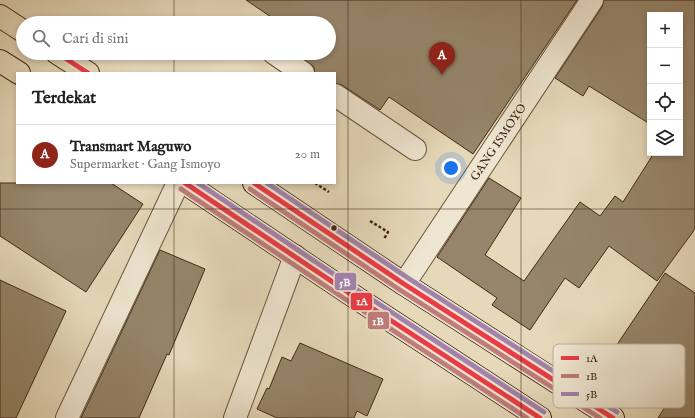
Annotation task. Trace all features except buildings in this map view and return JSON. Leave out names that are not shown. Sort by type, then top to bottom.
[{"type":"highway","points":[[68,60],[86,72]]},
{"type":"highway","points":[[0,61],[17,72]]},
{"type":"highway","points":[[187,184],[540,418]]},
{"type":"highway","points":[[255,184],[404,284],[553,380]]},
{"type":"highway","points":[[597,408],[613,418]]},
{"type":"street","name":"GANG ISMOYO","points":[[404,284],[592,0]]},
{"type":"street","points":[[284,60],[302,72]]},
{"type":"street","points":[[336,96],[415,149]]},
{"type":"street","points":[[67,418],[178,184]]},
{"type":"street","points":[[235,418],[295,256]]},
{"type":"path","points":[[317,184],[329,192]]},
{"type":"path","points":[[370,221],[388,232],[384,239]]},
{"type":"transit line","name":"1A","points":[[68,60],[86,72]]},
{"type":"transit line","name":"1A","points":[[186,184],[540,418]]},
{"type":"transit line","name":"5B","points":[[199,184],[544,412]]},
{"type":"transit line","name":"1A","points":[[255,184],[404,284],[553,380]]},
{"type":"transit line","name":"5B","points":[[268,184],[408,278],[553,371]]},
{"type":"transit line","name":"1B","points":[[181,189],[345,299],[527,418]]},
{"type":"transit line","name":"1B","points":[[250,189],[400,290],[553,388]]},
{"type":"transit line","name":"1B","points":[[584,408],[600,418]]},
{"type":"transit line","name":"1A","points":[[597,408],[613,418]]},
{"type":"transit line","name":"5B","points":[[611,408],[617,412]]},
{"type":"place","name":"Transmart Maguwo","points":[[442,75]]}]
